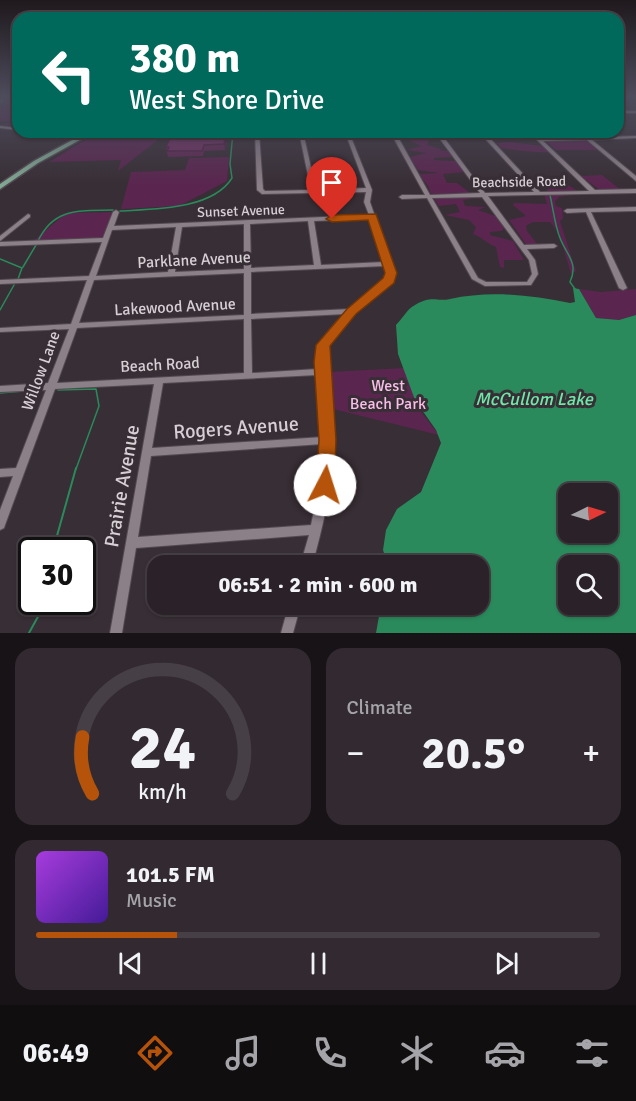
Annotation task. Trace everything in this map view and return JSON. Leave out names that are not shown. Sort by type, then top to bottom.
[{"type":"main road","points":[[0,187],[36,162],[80,138]]},
{"type":"street","points":[[257,138],[260,190],[271,194],[369,190]]},
{"type":"street","points":[[302,138],[314,193]]},
{"type":"street","points":[[309,555],[328,470],[322,372],[323,345],[351,311],[389,280],[391,273],[367,202],[369,190],[348,138]]},
{"type":"street","points":[[398,138],[475,279],[485,284],[521,286],[529,284],[535,274],[532,260],[442,138]]},
{"type":"street","points":[[486,138],[537,192]]},
{"type":"street","points":[[538,138],[594,192]]},
{"type":"street","points":[[587,138],[636,179]]},
{"type":"street","points":[[540,140],[634,138]]},
{"type":"street","name":"Beachside Road","points":[[402,197],[636,191]]},
{"type":"street","points":[[567,211],[636,209]]},
{"type":"street","points":[[588,211],[623,288]]},
{"type":"street","name":"Willow Lane","points":[[0,525],[117,213]]},
{"type":"street","points":[[0,239],[27,216]]},
{"type":"street","name":"Sunset Avenue","points":[[111,228],[372,217]]},
{"type":"street","points":[[501,219],[510,218]]},
{"type":"street","points":[[311,220],[318,267]]},
{"type":"street","points":[[247,223],[248,376]]},
{"type":"street","points":[[171,275],[179,225]]},
{"type":"street","points":[[0,244],[106,240]]},
{"type":"street","points":[[522,247],[554,246]]},
{"type":"street","name":"Parklane Avenue","points":[[0,282],[389,264]]},
{"type":"street","name":"Lakewood Avenue","points":[[0,330],[351,311]]},
{"type":"street","name":"Beach Road","points":[[0,388],[322,372]]},
{"type":"street","name":"Prairie Avenue","points":[[116,633],[159,381]]},
{"type":"street","name":"Rogers Avenue","points":[[147,452],[327,440]]},
{"type":"street","points":[[0,473],[20,472]]},
{"type":"street","points":[[131,543],[316,530]]},
{"type":"street","points":[[287,633],[292,615]]},
{"type":"green space","points":[[121,138],[160,138],[118,171],[121,160],[49,162],[85,140],[118,140]]},
{"type":"green space","points":[[409,140],[429,140],[427,145],[448,151],[452,157],[434,158],[434,160],[455,161],[465,172],[443,174],[447,183],[457,183],[470,193],[431,194],[419,174],[439,173],[418,170],[410,157],[426,153],[407,150],[421,146]]},
{"type":"green space","points":[[585,140],[598,150],[556,150],[547,142]]},
{"type":"green space","points":[[511,142],[542,146],[550,152],[501,148],[497,143]]},
{"type":"green space","points":[[229,157],[227,181],[179,206],[121,209],[131,172],[185,170],[189,158]]},
{"type":"green space","points":[[602,175],[621,190],[601,191],[581,176]]},
{"type":"green space","points":[[560,180],[576,190],[575,194],[559,197],[555,201],[556,206],[562,208],[563,218],[560,221],[576,271],[571,274],[559,233],[550,222],[533,222],[526,226],[527,231],[538,245],[526,244],[509,220],[526,216],[513,205],[514,203],[547,204],[544,194],[548,190],[544,185],[547,181]]},
{"type":"green space","points":[[434,198],[472,199],[463,200],[465,206],[486,207],[478,210],[495,216],[504,228],[502,231],[490,232],[490,235],[513,241],[524,260],[504,260],[504,268],[500,267],[496,247],[473,234],[476,227],[469,220],[445,215],[460,212],[456,204],[439,206]]},
{"type":"green space","points":[[117,212],[106,240],[31,243],[66,213]]},
{"type":"green space","points":[[579,289],[601,292],[636,289],[636,315],[619,320],[596,318]]},
{"type":"green space","name":"West Beach Park","points":[[405,368],[419,409],[439,435],[333,409],[328,372]]},
{"type":"water","name":"McCullom Lake","points":[[573,288],[579,289],[596,318],[619,320],[636,315],[636,633],[376,633],[379,615],[489,615],[489,555],[385,555],[383,550],[386,530],[397,509],[421,492],[441,443],[436,430],[415,400],[398,354],[396,325],[412,307],[430,299],[445,300],[495,294],[575,302]]},
{"type":"building","points":[[172,138],[225,138],[224,144],[204,145],[202,151],[167,151],[169,140]]},
{"type":"waterway","points":[[120,211],[181,206],[211,196],[223,189],[232,178],[230,164],[232,138]]},
{"type":"waterway","points":[[550,195],[558,233],[571,259],[573,269],[570,282],[575,289]]},
{"type":"waterway","points":[[38,241],[52,222],[69,213],[113,210]]},
{"type":"waterway","points":[[23,267],[36,245]]},
{"type":"waterway","points":[[0,259],[22,268],[18,279]]},
{"type":"waterway","points":[[0,310],[14,285]]},
{"type":"waterway","points":[[58,390],[96,389],[99,406],[76,469]]},
{"type":"waterway","points":[[0,393],[35,390]]},
{"type":"waterway","points":[[57,537],[76,468]]},
{"type":"waterway","points":[[29,633],[39,615]]},
{"type":"route","points":[[325,485],[328,470],[327,411],[321,362],[323,345],[351,311],[389,280],[391,273],[372,217],[332,219]]}]
